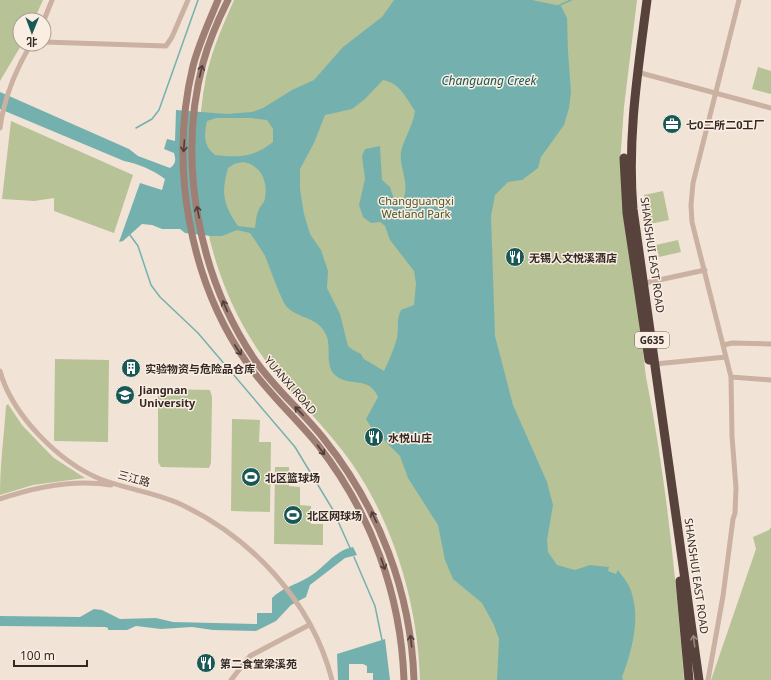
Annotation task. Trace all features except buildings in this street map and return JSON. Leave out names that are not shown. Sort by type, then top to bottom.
[{"type":"highway","name":"SHANSHUI EAST ROAD","points":[[641,0],[625,144],[625,195],[699,680]]},
{"type":"highway","name":"SHANSHUI EAST ROAD","points":[[647,0],[632,118],[630,178],[683,581],[689,680]]},
{"type":"main road","name":"YUANXI ROAD","points":[[218,0],[196,54],[187,107],[183,156],[190,228],[196,250],[210,293],[225,329],[235,346],[268,391],[329,460],[348,489],[371,532],[382,559],[396,611],[402,642],[404,680]]},
{"type":"main road","name":"YUANXI ROAD","points":[[228,0],[209,44],[203,64],[192,142],[196,208],[206,250],[223,300],[241,338],[256,361],[279,391],[323,438],[339,459],[366,501],[394,566],[405,606],[411,642],[414,680]]},
{"type":"street","points":[[47,12],[52,0]]},
{"type":"street","points":[[52,42],[166,46],[172,37],[188,0]]},
{"type":"street","points":[[708,680],[723,596],[733,519],[735,514],[731,377],[692,222],[691,205],[693,183],[739,0]]},
{"type":"street","points":[[0,128],[9,87],[16,70],[26,52]]},
{"type":"street","points":[[637,72],[771,108]]},
{"type":"street","points":[[645,283],[705,270]]},
{"type":"street","points":[[724,345],[771,344]]},
{"type":"street","points":[[655,364],[726,357]]},
{"type":"street","name":"三江路","points":[[0,371],[18,407],[30,424],[45,441],[76,467],[100,479],[155,494],[202,516],[248,547],[283,585],[299,606],[309,625]]},
{"type":"street","points":[[731,377],[771,380]]},
{"type":"street","points":[[0,499],[51,485],[98,483],[126,487]]},
{"type":"street","points":[[231,680],[250,656],[309,625],[320,646],[332,680]]},
{"type":"green space","points":[[0,0],[43,0],[38,12],[12,12],[12,52],[17,52],[0,81]]},
{"type":"green space","name":"Changguangxi Wetland Park","points":[[234,0],[637,0],[624,107],[620,163],[646,377],[670,528],[684,680],[420,680],[414,620],[407,589],[399,559],[375,501],[342,450],[277,376],[258,350],[240,319],[225,287],[214,253],[205,219],[201,183],[199,148],[201,112],[206,77],[211,57]]},
{"type":"green space","points":[[758,67],[771,71],[771,94],[752,89]]},
{"type":"green space","points":[[11,121],[133,175],[114,233],[54,211],[54,198],[34,201],[2,199]]},
{"type":"green space","points":[[663,191],[669,220],[650,224],[644,195]]},
{"type":"green space","points":[[678,240],[681,252],[659,257],[656,245]]},
{"type":"green space","points":[[55,359],[109,360],[108,442],[54,441]]},
{"type":"green space","points":[[160,389],[210,390],[212,397],[211,463],[209,468],[161,467],[158,462],[158,395]]},
{"type":"green space","points":[[8,404],[22,425],[54,458],[85,478],[33,485],[0,495],[1,462],[6,406]]},
{"type":"green space","name":"北区篮球场","points":[[232,419],[260,420],[259,442],[271,442],[270,512],[231,511]]},
{"type":"green space","name":"北区网球场","points":[[275,467],[289,467],[289,486],[300,487],[300,505],[311,506],[311,524],[323,524],[323,545],[274,544]]},
{"type":"green space","points":[[771,527],[771,680],[711,680],[756,549],[753,537],[769,530]]},
{"type":"water","name":"Changuang Creek","points":[[394,0],[532,0],[561,6],[567,18],[571,92],[569,108],[564,125],[541,157],[538,168],[522,180],[508,182],[495,195],[491,216],[495,336],[513,405],[547,482],[553,505],[547,540],[548,552],[557,565],[575,570],[590,565],[609,567],[608,571],[616,574],[618,570],[631,591],[634,604],[635,625],[632,646],[622,677],[623,680],[497,680],[499,639],[494,625],[482,603],[453,579],[445,560],[438,525],[408,478],[400,456],[371,427],[366,419],[378,397],[374,390],[369,386],[346,381],[335,375],[330,367],[328,342],[324,330],[319,325],[287,307],[262,250],[250,233],[237,230],[222,236],[211,236],[185,233],[180,229],[162,229],[152,225],[142,224],[123,241],[119,242],[140,183],[162,190],[165,179],[146,168],[124,161],[0,109],[0,92],[129,149],[138,156],[170,168],[175,161],[174,153],[164,149],[167,139],[175,141],[176,110],[227,114],[252,112],[263,108],[292,90],[314,80],[343,47],[382,17]],"holes":[[[383,80],[394,84],[405,96],[415,111],[401,152],[401,164],[405,179],[404,198],[399,201],[394,199],[390,187],[382,180],[380,146],[365,149],[362,156],[365,179],[359,205],[363,217],[371,223],[380,222],[385,226],[390,240],[414,271],[416,284],[414,305],[401,310],[397,338],[384,371],[375,374],[369,370],[361,354],[348,346],[340,314],[327,288],[328,271],[321,250],[310,234],[304,214],[300,189],[300,169],[314,143],[325,115],[352,109],[365,99]],[[216,118],[251,118],[267,120],[273,129],[273,142],[259,151],[246,155],[215,155],[206,144],[205,131],[207,121]],[[243,162],[254,166],[259,170],[264,180],[266,192],[265,199],[258,211],[255,228],[238,226],[226,205],[224,185],[228,168],[234,164]]]},
{"type":"water","points":[[353,547],[357,555],[345,558],[310,585],[306,597],[291,605],[276,621],[256,631],[213,630],[192,627],[161,629],[136,626],[127,630],[108,630],[108,628],[105,627],[0,626],[0,616],[80,617],[94,609],[102,610],[120,619],[156,618],[173,622],[257,624],[257,613],[272,613],[272,598],[284,589],[313,574],[340,552]]},
{"type":"water","points":[[385,639],[390,680],[373,680],[373,673],[367,673],[367,666],[363,664],[349,664],[349,680],[338,680],[337,654]]},
{"type":"waterway","points":[[136,128],[152,119],[159,110],[198,0]]},
{"type":"waterway","points":[[558,6],[571,0]]},
{"type":"waterway","points":[[130,235],[138,246],[151,285],[160,297],[198,333],[295,447],[333,510],[350,548]]},
{"type":"waterway","points":[[357,360],[389,379]]},
{"type":"waterway","points":[[354,557],[375,606],[382,640]]},
{"type":"place","name":"七0二所二0工厂","points":[[672,124]]},
{"type":"place","name":"无锡人文悦溪酒店","points":[[515,257]]},
{"type":"place","name":"实验物资与危险品仓库","points":[[131,368]]},
{"type":"place","name":"Jiangnan University","points":[[125,395]]},
{"type":"place","name":"水悦山庄","points":[[374,437]]},
{"type":"place","name":"北区篮球场","points":[[251,477]]},
{"type":"place","name":"北区网球场","points":[[293,515]]},
{"type":"place","name":"第二食堂梁溪苑","points":[[206,663]]}]
